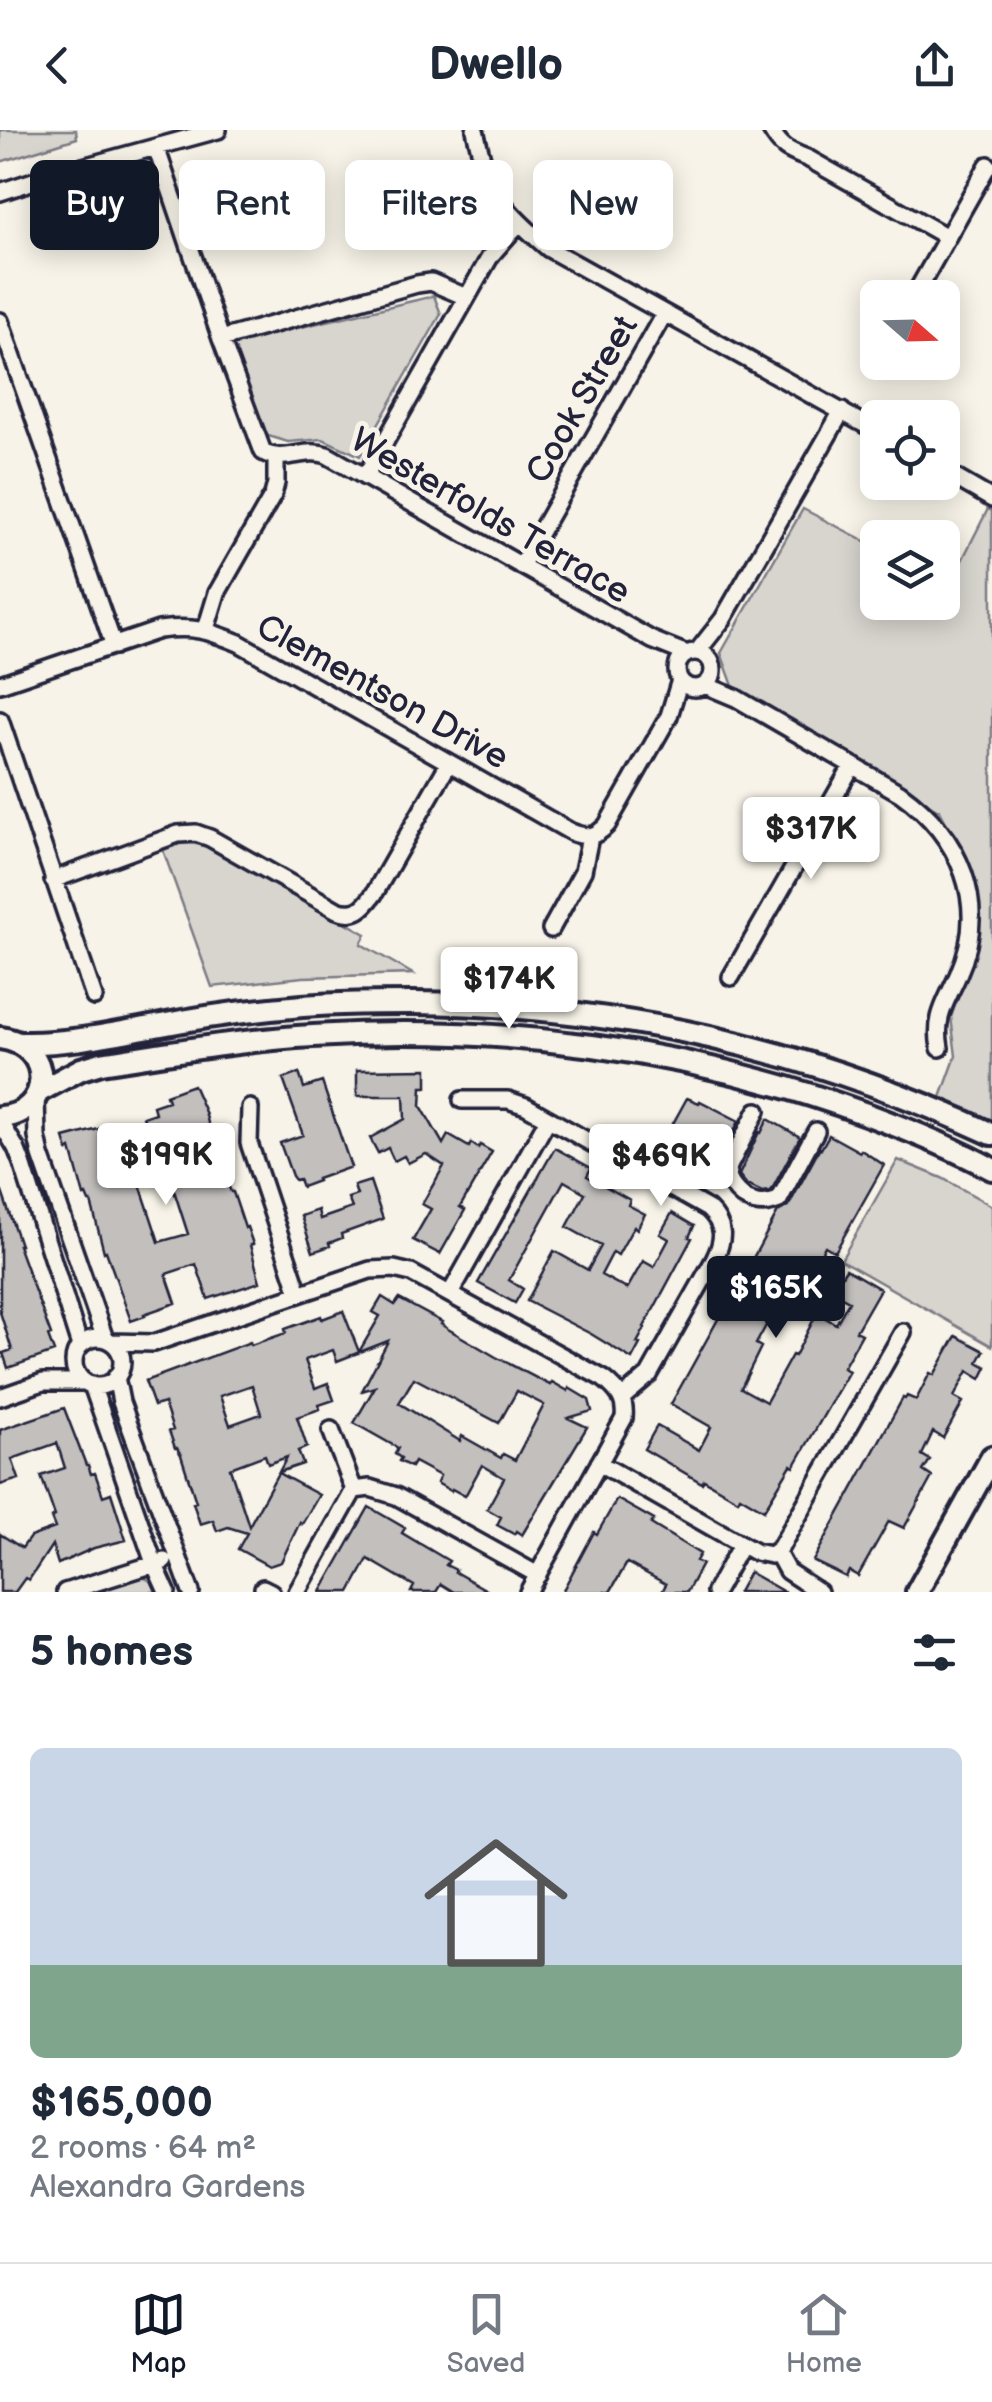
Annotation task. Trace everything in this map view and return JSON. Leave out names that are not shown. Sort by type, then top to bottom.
[{"type":"main road","points":[[12,1040],[85,1040],[205,1017],[296,1006],[446,1004],[531,1008],[602,1016],[740,1044],[856,1078],[992,1134]]},
{"type":"main road","points":[[37,1094],[81,1068],[101,1063],[256,1040],[376,1033],[501,1035],[620,1049],[774,1083],[895,1124],[992,1168]]},
{"type":"main road","points":[[0,1119],[29,1106],[41,1081],[30,1050],[12,1040]]},
{"type":"main road","points":[[917,1592],[992,1457]]},
{"type":"main road","points":[[978,1485],[992,1466]]},
{"type":"street","points":[[0,192],[218,130]]},
{"type":"street","points":[[476,130],[485,172],[496,194],[549,249],[860,422]]},
{"type":"street","points":[[771,130],[782,147],[947,237]]},
{"type":"street","points":[[782,130],[808,159]]},
{"type":"street","points":[[156,148],[259,446],[276,458],[273,495],[217,593],[206,630]]},
{"type":"street","points":[[924,280],[988,165]]},
{"type":"street","points":[[365,478],[491,255],[520,223]]},
{"type":"street","points":[[221,339],[417,284],[431,282],[466,298]]},
{"type":"street","name":"Cook Street","points":[[521,566],[664,314]]},
{"type":"street","points":[[0,321],[114,646]]},
{"type":"street","points":[[551,929],[583,872],[590,836],[607,826],[842,412]]},
{"type":"street","name":"Westerfolds Terrace","points":[[276,458],[316,451],[652,640],[736,698],[920,807],[950,844],[965,878],[969,899],[970,932],[959,974],[936,1029],[940,1048]]},
{"type":"street","points":[[960,480],[992,499]]},
{"type":"street","name":"Clementson Drive","points":[[0,684],[161,629],[206,630],[239,643],[571,832],[590,836]]},
{"type":"street","points":[[0,720],[94,997]]},
{"type":"street","points":[[53,880],[178,834],[196,833],[338,910],[356,912],[365,908],[374,894],[449,763]]},
{"type":"street","points":[[731,976],[852,766]]},
{"type":"street","points":[[0,1022],[12,1040]]},
{"type":"street","points":[[37,1094],[41,1155],[108,1341],[121,1354],[121,1402],[191,1592]]},
{"type":"street","points":[[462,1100],[508,1100],[526,1106],[718,1218],[723,1230],[722,1244],[714,1260],[650,1375],[622,1398]]},
{"type":"street","points":[[250,1108],[249,1142],[299,1293]]},
{"type":"street","points":[[757,1111],[727,1177],[742,1198],[758,1204],[779,1200],[816,1130]]},
{"type":"street","points":[[0,1119],[22,1162],[78,1351],[76,1370],[88,1384],[167,1592]]},
{"type":"street","points":[[450,1294],[548,1119]]},
{"type":"street","points":[[718,1218],[742,1198]]},
{"type":"street","points":[[43,1382],[91,1339],[154,1343],[370,1270],[411,1273],[604,1379],[622,1398],[624,1418],[528,1592]]},
{"type":"street","points":[[599,1463],[755,1552],[771,1555],[780,1548],[902,1332]]},
{"type":"street","points":[[0,1396],[43,1382],[105,1385],[154,1343]]},
{"type":"street","points":[[297,1592],[354,1490],[332,1430]]},
{"type":"street","points":[[354,1490],[370,1488],[396,1496],[538,1575]]},
{"type":"street","points":[[715,1592],[741,1544]]},
{"type":"street","points":[[776,1551],[787,1571],[819,1592]]},
{"type":"street","points":[[66,1592],[178,1558]]},
{"type":"shaded area","points":[[0,130],[76,130],[77,138],[0,162]]},
{"type":"shaded area","points":[[434,296],[441,314],[360,456],[323,439],[288,442],[265,435],[233,343]]},
{"type":"shaded area","points":[[803,509],[860,538],[860,620],[960,620],[960,564],[988,509],[992,511],[992,1124],[940,1100],[956,1056],[951,1017],[979,937],[972,871],[940,811],[733,686],[721,653]]},
{"type":"shaded area","points":[[191,843],[212,847],[366,934],[361,944],[413,974],[303,977],[212,987],[163,850]]},
{"type":"shaded area","points":[[898,1160],[942,1178],[992,1206],[992,1346],[841,1260]]},
{"type":"shaded area","points":[[140,1576],[156,1583],[161,1592],[92,1592]]},
{"type":"building","points":[[427,1069],[421,1106],[443,1144],[448,1135],[469,1147],[471,1143],[492,1152],[460,1207],[465,1210],[440,1254],[413,1240],[431,1209],[422,1204],[444,1166],[426,1154],[408,1163],[404,1156],[394,1161],[388,1148],[378,1153],[370,1138],[405,1119],[404,1096],[357,1096],[357,1070]]},
{"type":"building","points":[[299,1073],[304,1088],[322,1082],[351,1167],[302,1187],[299,1179],[292,1176],[280,1143],[303,1135],[283,1079]]},
{"type":"building","points":[[193,1085],[205,1112],[224,1181],[233,1192],[253,1244],[250,1245],[260,1282],[208,1299],[196,1264],[166,1274],[176,1303],[131,1321],[104,1252],[91,1202],[84,1196],[71,1149],[68,1151],[64,1138],[114,1125],[126,1162],[132,1160],[159,1242],[188,1234],[160,1147],[154,1149],[143,1117],[155,1113],[153,1106],[168,1101],[166,1095]]},
{"type":"building","points":[[687,1098],[739,1121],[709,1181],[659,1153]]},
{"type":"building","points":[[768,1119],[800,1137],[771,1191],[762,1192],[747,1185],[739,1175]]},
{"type":"building","points":[[829,1135],[884,1165],[835,1252],[825,1246],[781,1318],[773,1313],[756,1344],[761,1347],[741,1388],[766,1402],[817,1313],[836,1324],[849,1301],[836,1294],[836,1285],[846,1269],[880,1289],[856,1331],[862,1334],[843,1368],[849,1371],[794,1467],[791,1465],[764,1510],[704,1480],[702,1483],[644,1449],[657,1426],[699,1450],[711,1427],[671,1404],[744,1268],[747,1269],[778,1212],[789,1205]]},
{"type":"building","points":[[555,1148],[591,1168],[587,1176],[630,1200],[628,1205],[645,1214],[618,1255],[613,1252],[601,1275],[627,1289],[643,1261],[654,1267],[669,1239],[660,1234],[672,1213],[694,1226],[689,1237],[692,1238],[644,1327],[632,1359],[527,1301],[554,1251],[588,1270],[601,1246],[567,1227],[585,1193],[564,1181],[509,1280],[523,1289],[515,1303],[478,1283]]},
{"type":"building","points":[[370,1181],[383,1219],[341,1234],[342,1238],[329,1243],[330,1246],[313,1252],[301,1216],[318,1210],[320,1219],[352,1208],[348,1198],[357,1195],[354,1186]]},
{"type":"building","points":[[2,1192],[54,1352],[8,1368],[3,1353],[12,1350],[0,1312]]},
{"type":"building","points":[[382,1297],[395,1305],[399,1299],[496,1357],[550,1385],[552,1382],[568,1391],[569,1388],[589,1400],[592,1411],[568,1418],[587,1427],[522,1535],[516,1531],[514,1534],[497,1525],[501,1517],[487,1509],[504,1478],[482,1465],[465,1496],[451,1491],[437,1483],[440,1476],[414,1462],[411,1467],[399,1461],[401,1458],[395,1454],[398,1448],[354,1423],[375,1387],[362,1391],[388,1341],[337,1361],[333,1350],[305,1360],[315,1388],[328,1383],[334,1400],[297,1417],[307,1447],[298,1451],[303,1464],[279,1472],[287,1457],[268,1464],[265,1455],[230,1468],[249,1526],[278,1473],[319,1495],[300,1522],[281,1562],[269,1566],[238,1549],[247,1533],[228,1527],[217,1531],[213,1520],[200,1524],[181,1455],[169,1431],[173,1430],[164,1403],[154,1406],[145,1381],[343,1311],[359,1352],[380,1316],[373,1312]],"holes":[[[414,1378],[499,1423],[517,1391],[544,1405],[515,1460],[503,1454],[501,1458],[462,1436],[460,1441],[399,1403]],[[252,1385],[261,1414],[230,1425],[220,1396]]]},
{"type":"building","points":[[956,1336],[984,1351],[978,1362],[987,1367],[981,1379],[968,1371],[954,1397],[963,1402],[943,1438],[933,1432],[922,1455],[930,1460],[923,1471],[932,1477],[904,1528],[889,1521],[858,1576],[849,1571],[846,1577],[813,1561],[903,1398],[916,1400]]},
{"type":"building","points":[[64,1408],[103,1496],[111,1493],[126,1540],[94,1548],[58,1564],[52,1545],[29,1580],[25,1578],[15,1592],[0,1592],[0,1534],[22,1548],[30,1537],[55,1528],[51,1518],[55,1516],[41,1476],[65,1468],[57,1443],[12,1459],[19,1479],[0,1485],[0,1430]]},
{"type":"building","points":[[617,1499],[700,1554],[696,1561],[702,1564],[687,1592],[662,1592],[666,1584],[627,1563],[610,1592],[562,1592]]},
{"type":"building","points":[[369,1507],[405,1528],[402,1533],[449,1561],[446,1565],[455,1572],[490,1592],[454,1592],[441,1584],[436,1592],[411,1592],[414,1586],[368,1559],[350,1592],[321,1592]]},
{"type":"building","points":[[749,1572],[784,1592],[738,1592]]}]
